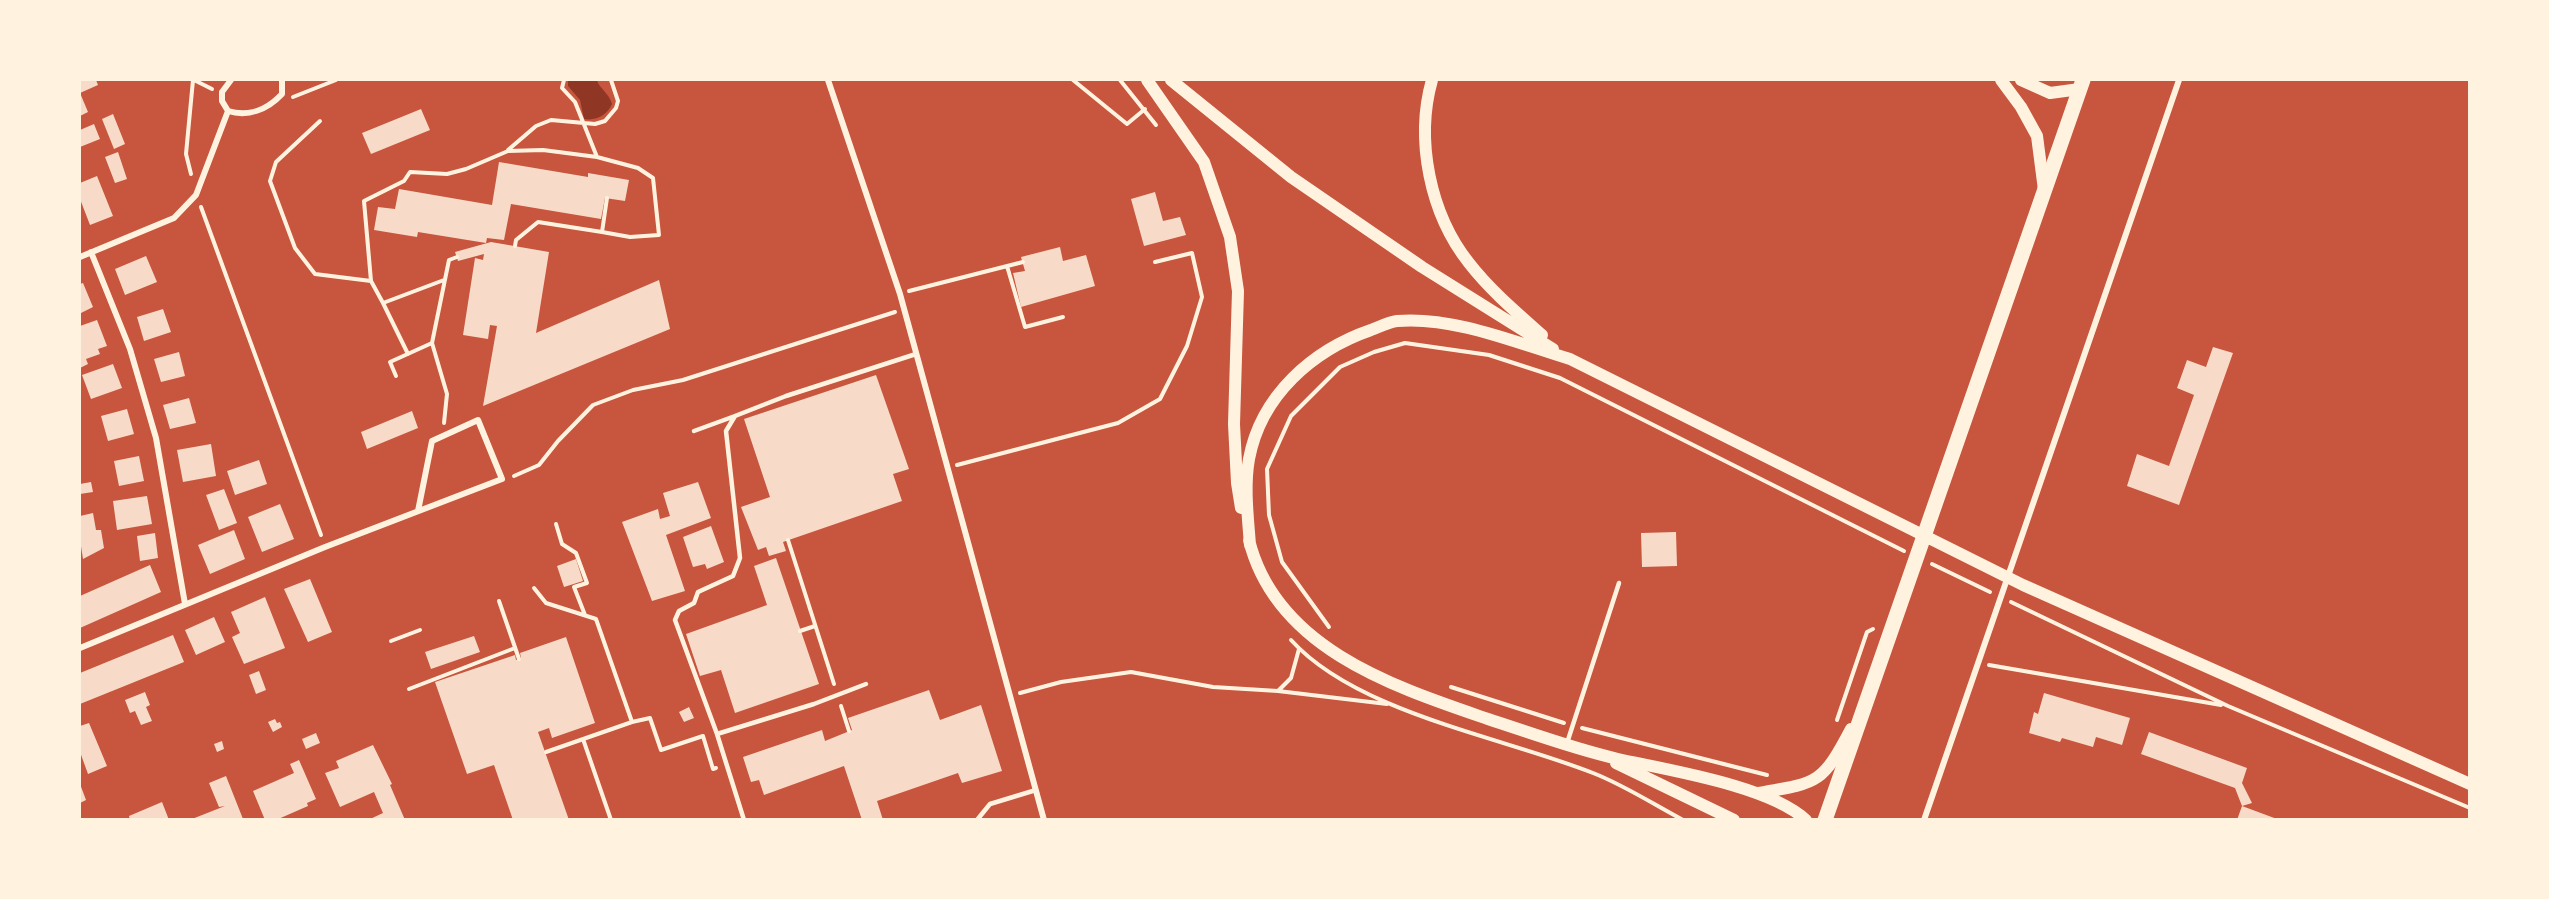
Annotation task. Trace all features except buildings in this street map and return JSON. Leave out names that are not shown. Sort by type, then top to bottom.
[{"type":"main road","points":[[1147,80],[1204,162],[1230,237],[1238,291],[1234,424],[1237,483],[1250,545],[1260,571],[1280,604],[1305,630],[1340,657],[1415,694],[1566,746],[1758,793],[1797,811],[1806,819]]},
{"type":"main road","points":[[1171,80],[1291,177],[1422,267],[1570,359],[2023,585],[2469,784]]},
{"type":"main road","points":[[1432,80],[1425,133],[1430,184],[1445,222],[1468,262],[1504,302],[1570,359]]},
{"type":"main road","points":[[2001,80],[2021,107],[2037,136],[2044,192]]},
{"type":"main road","points":[[2021,80],[2050,93],[2077,83]]},
{"type":"main road","points":[[1825,819],[2044,192],[2077,83]]},
{"type":"main road","points":[[1250,545],[1246,488],[1249,458],[1258,432],[1272,404],[1288,382],[1307,363],[1341,341],[1396,321],[1445,324],[1497,336],[1570,359]]},
{"type":"main road","points":[[1758,793],[1806,784],[1825,771],[1834,761],[1867,699]]},
{"type":"main road","points":[[1599,755],[1734,819]]},
{"type":"street","points":[[228,111],[222,101],[222,92],[231,80]]},
{"type":"street","points":[[228,111],[249,114],[273,104],[282,94],[282,80]]},
{"type":"street","points":[[828,80],[900,294],[1044,819]]},
{"type":"street","points":[[1924,819],[2179,80]]},
{"type":"street","points":[[80,257],[174,218],[196,195],[228,111]]},
{"type":"street","points":[[91,252],[130,349],[156,438],[185,604]]},
{"type":"street","points":[[80,648],[325,547],[502,479],[478,420],[432,441],[418,511]]},
{"type":"lane","points":[[694,431],[786,396],[916,354]]},
{"type":"lane","points":[[735,416],[726,431],[740,558],[733,576],[698,592],[694,603],[679,611],[675,620],[717,734],[744,819]]},
{"type":"lane","points":[[1566,746],[1618,583]]},
{"type":"lane","points":[[717,734],[866,684]]},
{"type":"lane","points":[[977,819],[990,804],[1036,790]]},
{"type":"path","points":[[222,92],[206,88],[194,80],[186,154],[196,195],[325,547]]},
{"type":"path","points":[[317,80],[320,85]]},
{"type":"path","points":[[292,97],[336,80]]},
{"type":"path","points":[[564,80],[562,88],[575,102],[597,157]]},
{"type":"path","points":[[408,354],[371,281],[364,201],[404,181],[411,172],[447,174],[466,169],[508,151],[536,126],[551,120],[584,123],[606,121],[616,108],[618,101],[611,80]]},
{"type":"path","points":[[1073,80],[1127,124],[1145,109]]},
{"type":"path","points":[[1120,80],[1159,128]]},
{"type":"path","points":[[320,121],[276,162],[270,181],[295,248],[315,274],[371,281]]},
{"type":"path","points":[[508,151],[543,150],[597,157],[638,168],[653,178],[658,235],[630,237],[538,222],[516,240],[515,246]]},
{"type":"path","points":[[602,232],[607,198]]},
{"type":"path","points":[[947,467],[1118,423],[1160,399],[1187,346],[1202,297],[1192,253],[1155,262]]},
{"type":"path","points":[[443,436],[447,394],[432,343],[449,260],[457,257]]},
{"type":"path","points":[[900,294],[1023,262]]},
{"type":"path","points":[[1007,266],[1025,327],[1063,317]]},
{"type":"path","points":[[383,303],[445,280]]},
{"type":"path","points":[[502,479],[539,465],[558,441],[593,405],[633,390],[683,380],[726,364],[904,309]]},
{"type":"path","points":[[396,376],[390,363],[432,343]]},
{"type":"path","points":[[1334,631],[1326,625],[1282,562],[1269,514],[1267,469],[1291,416],[1340,367],[1374,352],[1405,343],[1489,355],[1560,378],[1914,556]]},
{"type":"path","points":[[1272,404],[1291,416]]},
{"type":"path","points":[[556,524],[562,544],[576,553],[587,583],[574,587],[585,615]]},
{"type":"path","points":[[788,540],[849,731]]},
{"type":"path","points":[[1924,561],[1997,595]]},
{"type":"path","points":[[534,588],[546,603],[596,618],[632,722]]},
{"type":"path","points":[[2007,600],[2228,706],[2469,808]]},
{"type":"path","points":[[499,601],[519,659]]},
{"type":"path","points":[[1837,721],[1867,632],[1895,619]]},
{"type":"path","points":[[800,631],[815,626]]},
{"type":"path","points":[[391,641],[420,630]]},
{"type":"path","points":[[1285,633],[1299,650],[1333,675],[1390,704],[1595,773],[1683,819]]},
{"type":"path","points":[[410,689],[515,648]]},
{"type":"path","points":[[1278,691],[1291,678],[1299,650]]},
{"type":"path","points":[[1979,663],[2228,706]]},
{"type":"path","points":[[1010,695],[1061,682],[1131,672],[1213,687],[1278,691],[1390,704]]},
{"type":"path","points":[[1442,684],[1574,726],[1773,776]]},
{"type":"path","points":[[546,752],[650,718],[661,750],[703,736],[713,769],[727,764]]},
{"type":"path","points":[[583,739],[611,819]]},
{"type":"shaded area","points":[[568,80],[597,80],[611,100],[610,108],[597,118],[584,119],[580,100],[568,86]]}]
